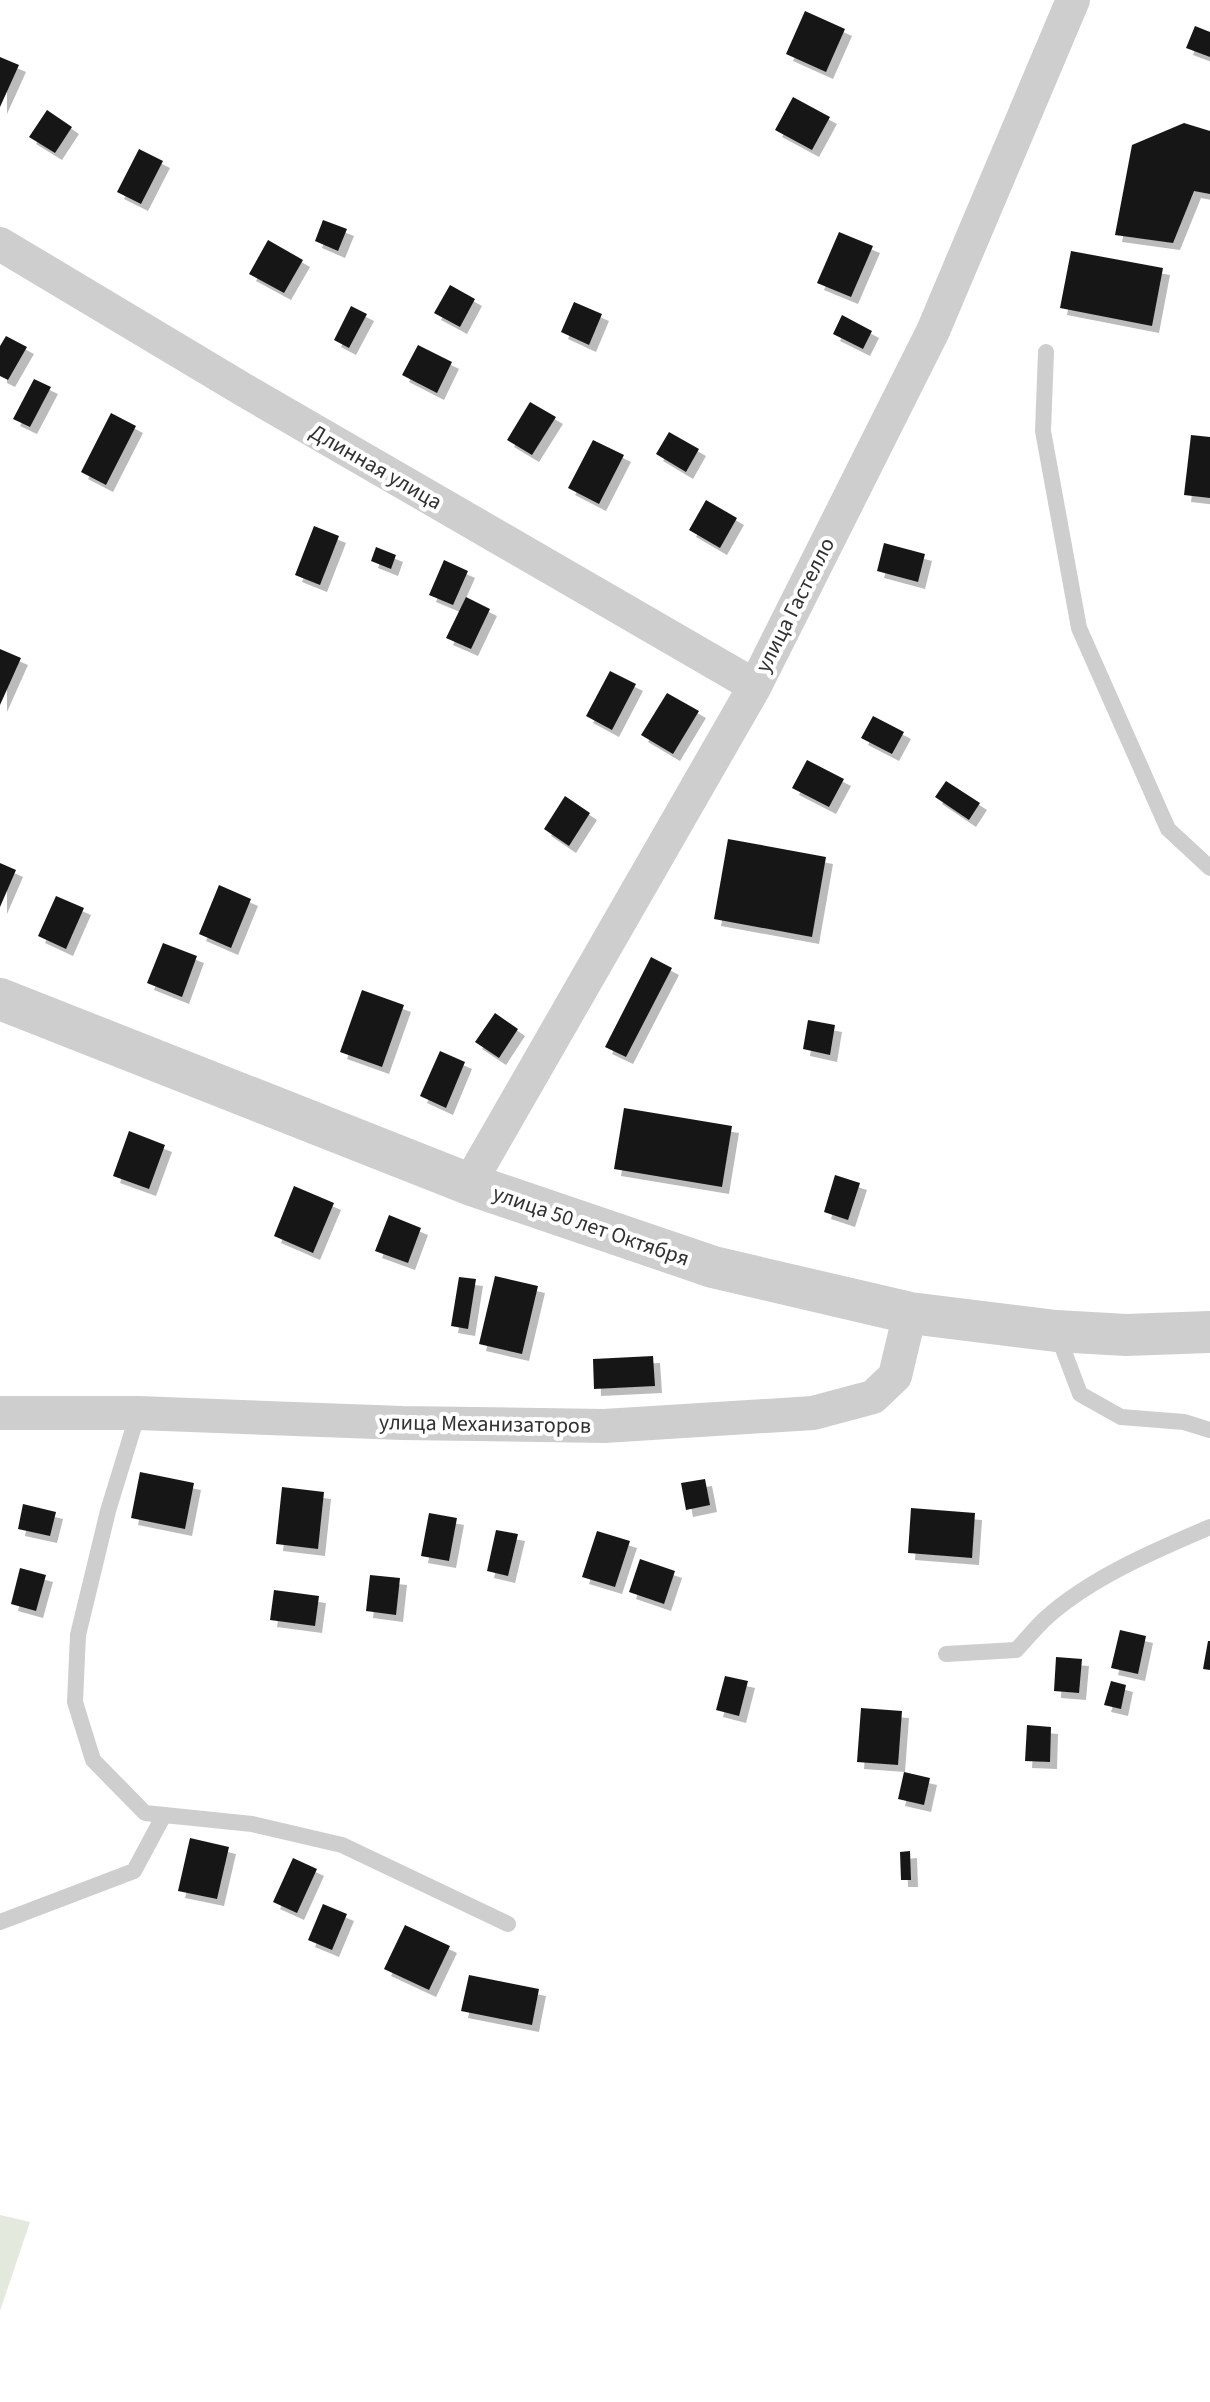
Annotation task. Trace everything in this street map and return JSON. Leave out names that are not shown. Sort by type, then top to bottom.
[{"type":"street","name":"улица Гастелло","points":[[469,1184],[755,686],[933,331],[1073,0]]},
{"type":"street","name":"Длинная улица","points":[[0,244],[244,390],[755,686]]},
{"type":"street","name":"улица 50 лет Октября","points":[[0,999],[469,1184],[713,1267],[910,1313],[1056,1331],[1126,1335],[1210,1332]]},
{"type":"street","name":"улица Механизаторов","points":[[0,1413],[138,1413],[402,1423],[604,1426],[813,1413],[873,1397],[895,1376],[910,1313]]},
{"type":"lane","points":[[1046,352],[1043,431],[1079,628],[1168,829],[1210,868]]},
{"type":"lane","points":[[1056,1331],[1080,1394],[1121,1417],[1184,1422],[1210,1430]]},
{"type":"lane","points":[[138,1413],[108,1511],[78,1635],[75,1702],[93,1760],[145,1813],[252,1824],[342,1845],[508,1924]]},
{"type":"lane","points":[[946,1654],[1016,1650],[1047,1617],[1093,1585],[1155,1550],[1210,1527]]},
{"type":"lane","points":[[0,1922],[134,1871],[164,1815]]},
{"type":"shaded area","points":[[0,2215],[30,2222],[0,2311]]},
{"type":"building","points":[[805,11],[845,29],[826,72],[786,54]]},
{"type":"building","points":[[1195,26],[1210,32],[1210,57],[1186,48]]},
{"type":"building","points":[[0,57],[19,65],[0,107]]},
{"type":"building","points":[[793,97],[830,117],[812,150],[775,130]]},
{"type":"building","points":[[47,110],[72,127],[55,153],[29,137]]},
{"type":"building","points":[[1184,123],[1210,131],[1210,194],[1194,191],[1173,243],[1115,235],[1132,145]]},
{"type":"building","points":[[139,149],[163,161],[141,204],[117,192]]},
{"type":"building","points":[[323,220],[347,229],[338,251],[315,241]]},
{"type":"building","points":[[839,232],[873,246],[851,297],[817,283]]},
{"type":"building","points":[[268,240],[303,260],[284,293],[249,274]]},
{"type":"building","points":[[1071,251],[1163,268],[1152,326],[1060,308]]},
{"type":"building","points":[[450,285],[475,299],[460,327],[434,313]]},
{"type":"building","points":[[574,302],[602,314],[589,345],[561,332]]},
{"type":"building","points":[[351,306],[367,314],[349,348],[334,340]]},
{"type":"building","points":[[842,315],[872,331],[863,349],[833,334]]},
{"type":"building","points":[[6,336],[27,347],[8,380],[0,376],[0,346]]},
{"type":"building","points":[[418,345],[452,362],[437,393],[402,375]]},
{"type":"building","points":[[34,379],[51,387],[30,427],[13,419]]},
{"type":"building","points":[[530,402],[556,417],[532,455],[507,440]]},
{"type":"building","points":[[111,413],[136,426],[106,485],[81,472]]},
{"type":"building","points":[[669,432],[699,449],[686,472],[656,454]]},
{"type":"building","points":[[1191,435],[1210,437],[1210,498],[1184,495]]},
{"type":"building","points":[[593,440],[624,455],[599,504],[568,488]]},
{"type":"building","points":[[706,500],[737,518],[720,548],[689,530]]},
{"type":"building","points":[[314,526],[339,536],[320,585],[295,575]]},
{"type":"building","points":[[884,543],[925,554],[918,582],[877,571]]},
{"type":"building","points":[[376,547],[396,555],[391,569],[371,561]]},
{"type":"building","points":[[444,560],[468,571],[453,605],[429,595]]},
{"type":"building","points":[[466,597],[490,609],[471,649],[446,638]]},
{"type":"building","points":[[0,649],[21,658],[0,705]]},
{"type":"building","points":[[610,671],[636,684],[612,730],[586,716]]},
{"type":"building","points":[[667,693],[699,711],[673,754],[641,735]]},
{"type":"building","points":[[873,716],[904,732],[892,754],[861,738]]},
{"type":"building","points":[[807,760],[844,779],[829,807],[792,788]]},
{"type":"building","points":[[946,781],[980,803],[969,820],[935,797]]},
{"type":"building","points":[[565,796],[590,813],[569,846],[544,829]]},
{"type":"building","points":[[728,839],[826,857],[812,937],[714,919]]},
{"type":"building","points":[[0,863],[16,870],[0,907]]},
{"type":"building","points":[[219,885],[251,899],[231,948],[199,934]]},
{"type":"building","points":[[56,896],[84,908],[66,949],[38,936]]},
{"type":"building","points":[[163,943],[197,956],[182,997],[147,983]]},
{"type":"building","points":[[651,957],[672,968],[626,1057],[605,1047]]},
{"type":"building","points":[[362,990],[404,1005],[382,1067],[340,1052]]},
{"type":"building","points":[[495,1013],[518,1029],[499,1058],[475,1042]]},
{"type":"building","points":[[808,1020],[835,1025],[830,1055],[803,1049]]},
{"type":"building","points":[[440,1051],[465,1062],[446,1108],[420,1096]]},
{"type":"building","points":[[624,1108],[732,1126],[722,1187],[614,1169]]},
{"type":"building","points":[[129,1131],[165,1145],[149,1189],[113,1176]]},
{"type":"building","points":[[835,1175],[860,1183],[848,1220],[824,1212]]},
{"type":"building","points":[[294,1186],[334,1203],[313,1253],[274,1236]]},
{"type":"building","points":[[389,1215],[421,1228],[408,1263],[375,1251]]},
{"type":"building","points":[[495,1276],[538,1286],[522,1354],[479,1344]]},
{"type":"building","points":[[459,1277],[476,1279],[468,1329],[451,1326]]},
{"type":"building","points":[[653,1356],[655,1386],[594,1389],[593,1359]]},
{"type":"building","points":[[140,1472],[194,1483],[185,1529],[131,1518]]},
{"type":"building","points":[[705,1479],[710,1505],[686,1510],[681,1483]]},
{"type":"building","points":[[282,1487],[324,1492],[318,1549],[276,1544]]},
{"type":"building","points":[[23,1504],[56,1512],[50,1536],[18,1529]]},
{"type":"building","points":[[911,1508],[975,1513],[972,1558],[908,1553]]},
{"type":"building","points":[[429,1513],[457,1518],[449,1561],[421,1556]]},
{"type":"building","points":[[496,1530],[518,1534],[508,1576],[487,1571]]},
{"type":"building","points":[[597,1531],[630,1541],[615,1587],[582,1577]]},
{"type":"building","points":[[640,1559],[675,1571],[664,1604],[629,1592]]},
{"type":"building","points":[[20,1568],[46,1575],[36,1611],[11,1604]]},
{"type":"building","points":[[370,1575],[400,1578],[396,1615],[366,1611]]},
{"type":"building","points":[[274,1590],[319,1596],[315,1626],[270,1620]]},
{"type":"building","points":[[1120,1630],[1146,1636],[1138,1674],[1111,1668]]},
{"type":"building","points":[[1210,1641],[1210,1670],[1203,1669]]},
{"type":"building","points":[[1056,1657],[1082,1659],[1079,1693],[1054,1691]]},
{"type":"building","points":[[725,1676],[748,1681],[739,1716],[716,1710]]},
{"type":"building","points":[[1111,1681],[1126,1685],[1121,1709],[1104,1705]]},
{"type":"building","points":[[861,1708],[902,1711],[898,1765],[857,1762]]},
{"type":"building","points":[[1027,1725],[1051,1727],[1050,1762],[1025,1761]]},
{"type":"building","points":[[904,1772],[930,1778],[924,1805],[898,1799]]},
{"type":"building","points":[[190,1838],[229,1847],[217,1899],[178,1891]]},
{"type":"building","points":[[910,1851],[911,1880],[901,1880],[900,1852]]},
{"type":"building","points":[[293,1858],[317,1869],[297,1913],[273,1902]]},
{"type":"building","points":[[323,1904],[347,1914],[332,1950],[308,1940]]},
{"type":"building","points":[[405,1925],[450,1946],[429,1990],[384,1969]]},
{"type":"building","points":[[469,1975],[539,1989],[532,2025],[461,2011]]}]
